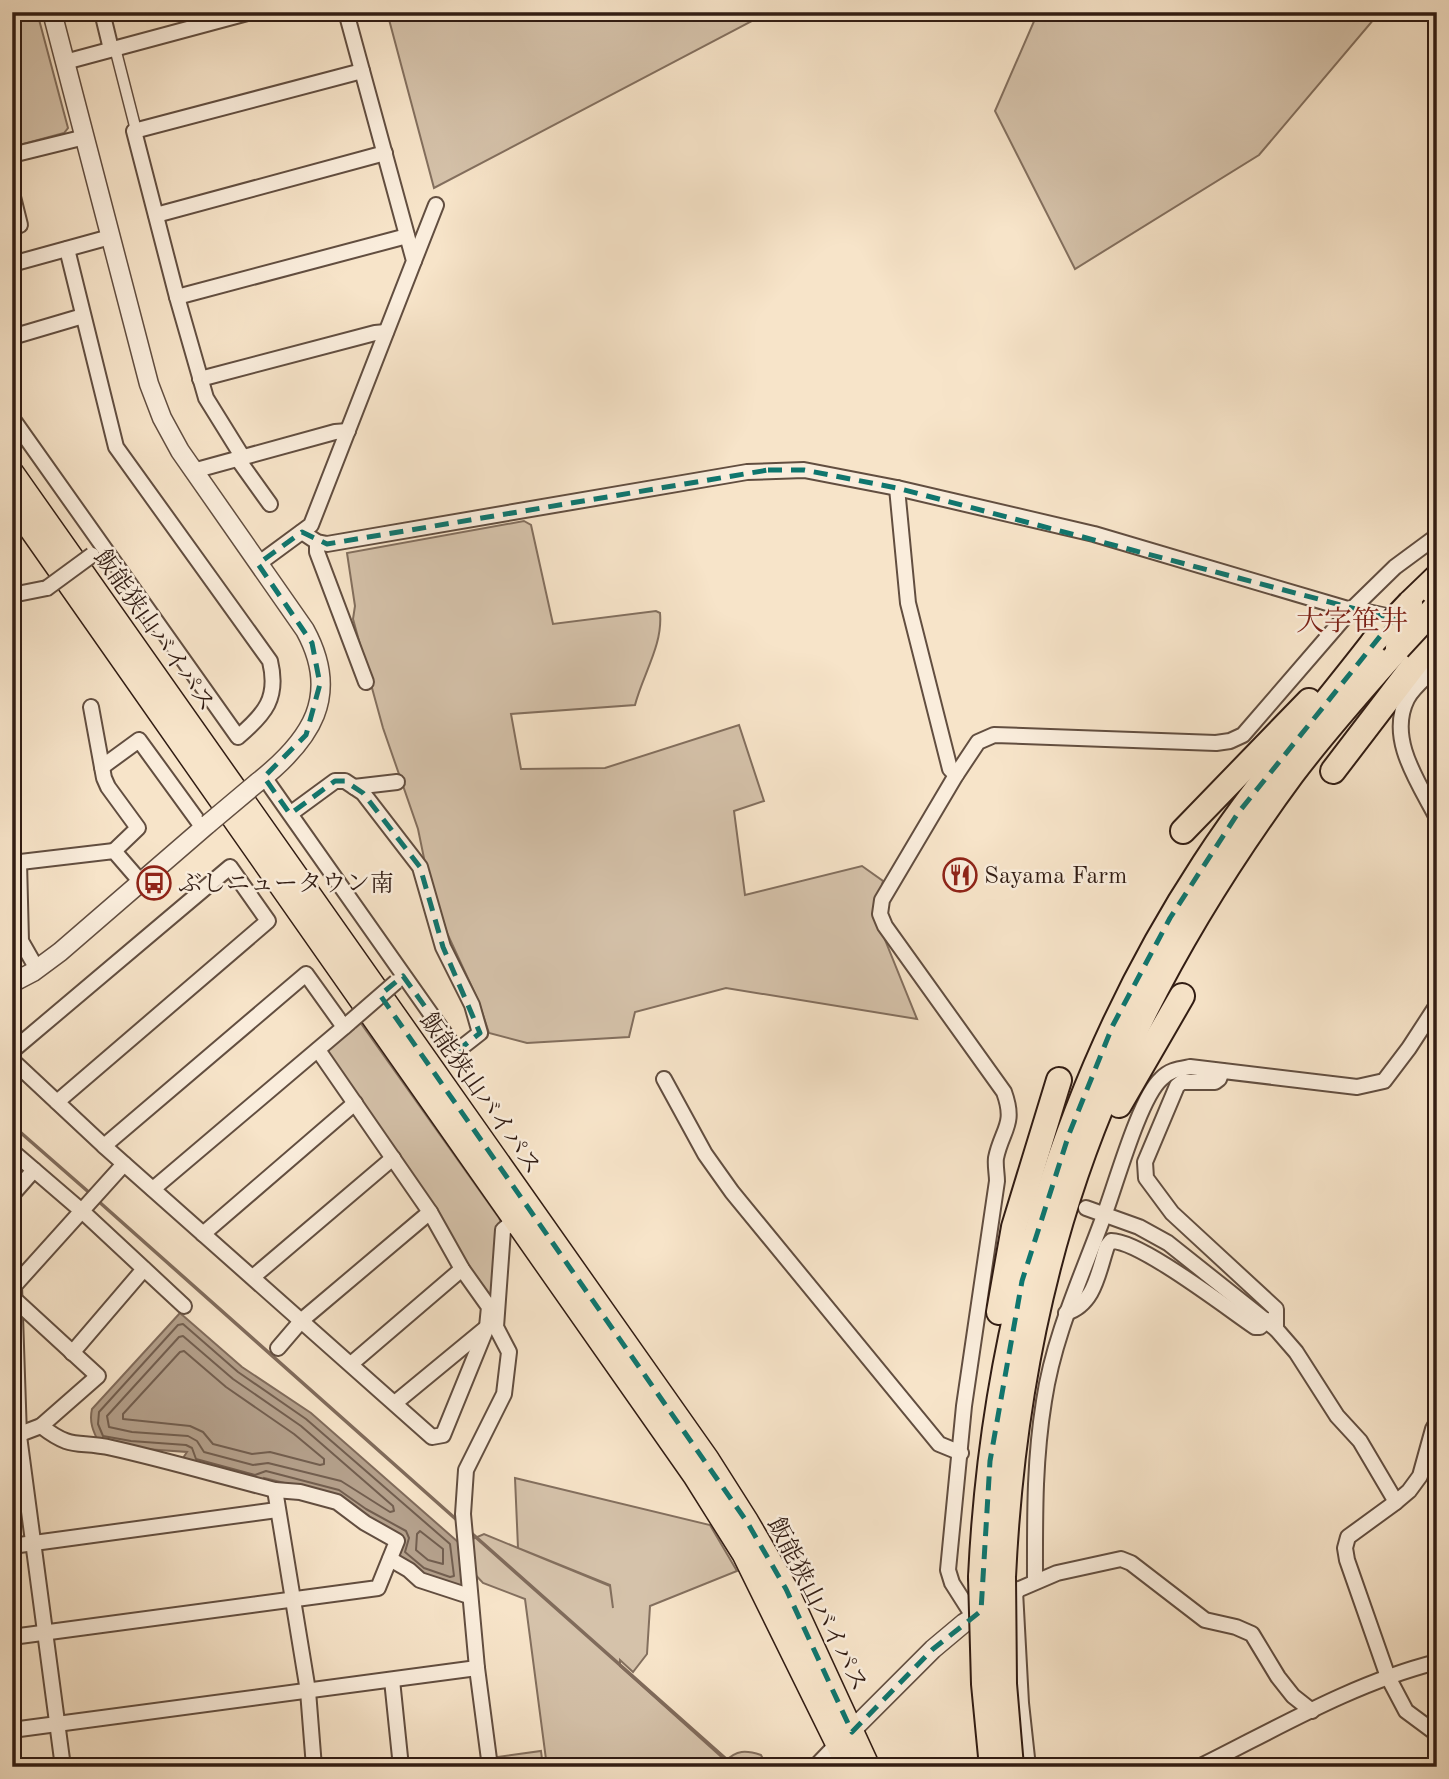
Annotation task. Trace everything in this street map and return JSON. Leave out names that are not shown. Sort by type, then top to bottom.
[{"type":"highway","name":"飯能狭山バイパス","points":[[12,473],[707,1459],[786,1589],[845,1737],[849,1767]]},
{"type":"highway","name":"飯能狭山バイパス","points":[[12,502],[695,1476],[744,1554],[845,1737],[868,1767]]},
{"type":"highway","points":[[1334,771],[1423,650],[1437,577]]},
{"type":"highway","points":[[1183,831],[1321,688],[1374,641],[1429,611]]},
{"type":"highway","points":[[984,1528],[1000,1395],[1022,1281],[1043,1209],[1090,1076],[1141,970],[1203,865],[1269,771],[1374,641]]},
{"type":"highway","points":[[992,1767],[984,1684],[1000,1582],[1020,1403],[1041,1296],[1063,1216],[1111,1084],[1163,979],[1223,877],[1293,772],[1348,705],[1423,650]]},
{"type":"highway","points":[[1041,1296],[1103,1135],[1133,1077],[1181,996]]},
{"type":"highway","points":[[1012,1767],[1004,1684],[1000,1582],[984,1528],[987,1414],[998,1321],[1014,1227],[1059,1080]]},
{"type":"street","points":[[12,983],[37,969],[297,747],[306,735],[316,712],[320,684],[317,655],[312,643],[193,471],[171,436],[154,399],[51,12]]},
{"type":"street","points":[[102,12],[206,398],[270,504]]},
{"type":"street","points":[[65,62],[251,12]]},
{"type":"street","points":[[346,12],[414,261]]},
{"type":"street","points":[[136,131],[362,71]]},
{"type":"street","points":[[12,155],[85,137]]},
{"type":"street","points":[[156,215],[385,153]]},
{"type":"street","points":[[12,193],[20,225],[12,227]]},
{"type":"street","points":[[258,564],[311,525],[436,205]]},
{"type":"street","points":[[177,297],[407,236]]},
{"type":"street","points":[[12,264],[110,237]]},
{"type":"street","points":[[12,418],[97,550],[238,737],[258,720],[271,698],[274,674],[270,661],[116,447],[67,249]]},
{"type":"street","points":[[12,337],[83,316]]},
{"type":"street","points":[[200,379],[386,332]]},
{"type":"street","points":[[193,471],[335,432],[348,431]]},
{"type":"street","points":[[302,532],[317,542],[327,544],[640,489],[768,470],[804,470],[897,488],[1094,534],[1350,610],[1429,611]]},
{"type":"street","points":[[897,488],[908,603],[950,769],[956,775]]},
{"type":"street","points":[[973,1616],[952,1583],[948,1570],[964,1406],[998,1181],[995,1160],[1008,1126],[1010,1109],[1004,1092],[885,926],[880,914],[882,900],[978,742],[994,735],[1216,743],[1230,741],[1243,735],[1350,610],[1395,567],[1437,536]]},
{"type":"street","points":[[317,542],[317,552],[366,682]]},
{"type":"street","points":[[12,595],[47,588],[97,550]]},
{"type":"street","points":[[1423,650],[1401,722],[1401,737],[1408,762],[1437,818]]},
{"type":"street","points":[[37,969],[21,941],[15,863],[114,851],[138,828],[108,787],[91,707]]},
{"type":"street","points":[[102,767],[139,740],[205,826]]},
{"type":"street","points":[[261,780],[290,814],[399,979],[457,1051],[480,1033],[472,1005],[443,947],[420,867],[363,793],[345,781],[335,781],[290,814]]},
{"type":"street","points":[[354,788],[397,782]]},
{"type":"street","points":[[114,851],[140,881]]},
{"type":"street","points":[[12,1051],[230,867],[268,921],[57,1102]]},
{"type":"street","points":[[104,1146],[306,974],[347,1025]]},
{"type":"street","points":[[153,1189],[399,979]]},
{"type":"street","points":[[1035,1581],[1036,1466],[1048,1373],[1066,1314],[1130,1142],[1159,1080],[1173,1070],[1190,1067],[1357,1087],[1384,1081],[1437,1006]]},
{"type":"street","points":[[12,1060],[124,1164],[432,1437],[443,1435],[487,1327],[489,1307],[461,1269],[430,1212],[318,1050]]},
{"type":"street","points":[[1222,1071],[1215,1082],[1182,1082],[1177,1086],[1145,1161],[1146,1178],[1172,1213],[1276,1309],[1272,1325]]},
{"type":"street","points":[[664,1079],[705,1154],[732,1192],[939,1444],[961,1453]]},
{"type":"street","points":[[203,1234],[355,1103]]},
{"type":"street","points":[[12,1151],[85,1209],[184,1306]]},
{"type":"street","points":[[253,1277],[393,1158]]},
{"type":"street","points":[[62,1767],[45,1632],[15,1436],[14,1286],[124,1164]]},
{"type":"street","points":[[12,1195],[34,1170]]},
{"type":"street","points":[[998,1181],[1014,1186]]},
{"type":"street","points":[[1086,1208],[1139,1227],[1168,1244],[1272,1325],[1296,1352],[1337,1416],[1360,1441],[1396,1503]]},
{"type":"street","points":[[278,1348],[302,1320],[430,1212]]},
{"type":"street","points":[[490,1767],[469,1596],[463,1517],[466,1470],[504,1394],[509,1352],[496,1327],[503,1230],[515,1220]]},
{"type":"street","points":[[1066,1314],[1078,1310],[1089,1298],[1107,1246],[1111,1241],[1118,1241],[1157,1261],[1255,1327],[1272,1325]]},
{"type":"street","points":[[72,1353],[144,1269]]},
{"type":"street","points":[[351,1364],[461,1269]]},
{"type":"street","points":[[13,1297],[97,1376],[41,1426],[15,1436]]},
{"type":"street","points":[[395,1403],[487,1327]]},
{"type":"street","points":[[1437,1422],[1420,1476],[1396,1503],[1348,1537],[1345,1548],[1388,1677],[1406,1712],[1437,1734]]},
{"type":"street","points":[[12,1637],[378,1588],[397,1541],[365,1523],[337,1502],[300,1492],[275,1490],[109,1447],[71,1444],[59,1440],[41,1426]]},
{"type":"street","points":[[275,1490],[308,1691],[314,1767]]},
{"type":"street","points":[[12,1546],[277,1510]]},
{"type":"street","points":[[390,1559],[409,1570],[419,1580],[469,1596]]},
{"type":"street","points":[[815,1767],[933,1649],[973,1616],[1000,1582],[1035,1581],[1057,1573],[1121,1559],[1131,1563],[1205,1620],[1236,1627],[1252,1634],[1285,1687],[1312,1711]]},
{"type":"street","points":[[1000,1582],[1021,1703],[1028,1767]]},
{"type":"street","points":[[1199,1767],[1388,1677],[1437,1662]]},
{"type":"street","points":[[12,1730],[477,1668]]},
{"type":"street","points":[[392,1680],[401,1767]]},
{"type":"highlighted area","points":[[768,470],[804,470],[897,488],[1394,619],[1238,813],[1170,918],[1113,1025],[1069,1134],[1022,1281],[990,1461],[981,1611],[933,1649],[852,1732],[786,1589],[747,1522],[380,995],[403,976],[457,1051],[480,1033],[443,947],[420,867],[363,793],[345,781],[335,781],[290,814],[264,777],[306,735],[320,684],[312,643],[258,564],[302,532],[327,544]]},
{"type":"shaded area","points":[[12,12],[37,12],[68,128],[64,133],[12,147]]},
{"type":"shaded area","points":[[387,12],[769,12],[434,188]]},
{"type":"shaded area","points":[[1038,12],[1380,12],[1259,155],[1075,269],[995,111]]},
{"type":"shaded area","points":[[524,521],[531,525],[553,624],[656,611],[660,613],[660,625],[656,648],[635,705],[511,714],[521,769],[605,768],[739,725],[764,801],[734,811],[745,895],[862,866],[883,881],[875,915],[917,1019],[726,988],[635,1012],[629,1037],[527,1043],[489,1033],[478,1000],[447,933],[425,863],[418,829],[383,728],[353,619],[355,606],[347,553]]},
{"type":"shaded area","points":[[360,1022],[502,1224],[493,1304],[466,1266],[437,1210],[327,1054],[327,1048]]},
{"type":"shaded area","points":[[515,1478],[710,1525],[737,1571],[650,1606],[647,1654],[633,1672],[620,1660],[620,1666],[726,1761],[738,1753],[751,1752],[761,1755],[767,1767],[547,1767],[525,1599],[483,1583],[470,1569],[468,1541],[484,1534],[610,1586],[613,1608],[610,1585],[518,1548]]},
{"type":"shaded area","points":[[541,1751],[543,1767],[498,1767],[497,1757]]},
{"type":"water","points":[[180,1313],[242,1367],[311,1413],[458,1542],[463,1586],[460,1588],[421,1574],[397,1556],[362,1515],[337,1496],[264,1478],[261,1484],[183,1458],[187,1452],[99,1443],[92,1426],[92,1409]]},
{"type":"waterway","points":[[12,1125],[92,1195]]},
{"type":"waterway","points":[[97,1200],[458,1521]]},
{"type":"waterway","points":[[469,1531],[735,1767]]},
{"type":"place","name":"Sayama Farm","points":[[960,875]]},
{"type":"place","name":"ぶしニュータウン南","points":[[154,883]]},
{"type":"district","name":"大字笹井","points":[[1352,620]]}]
